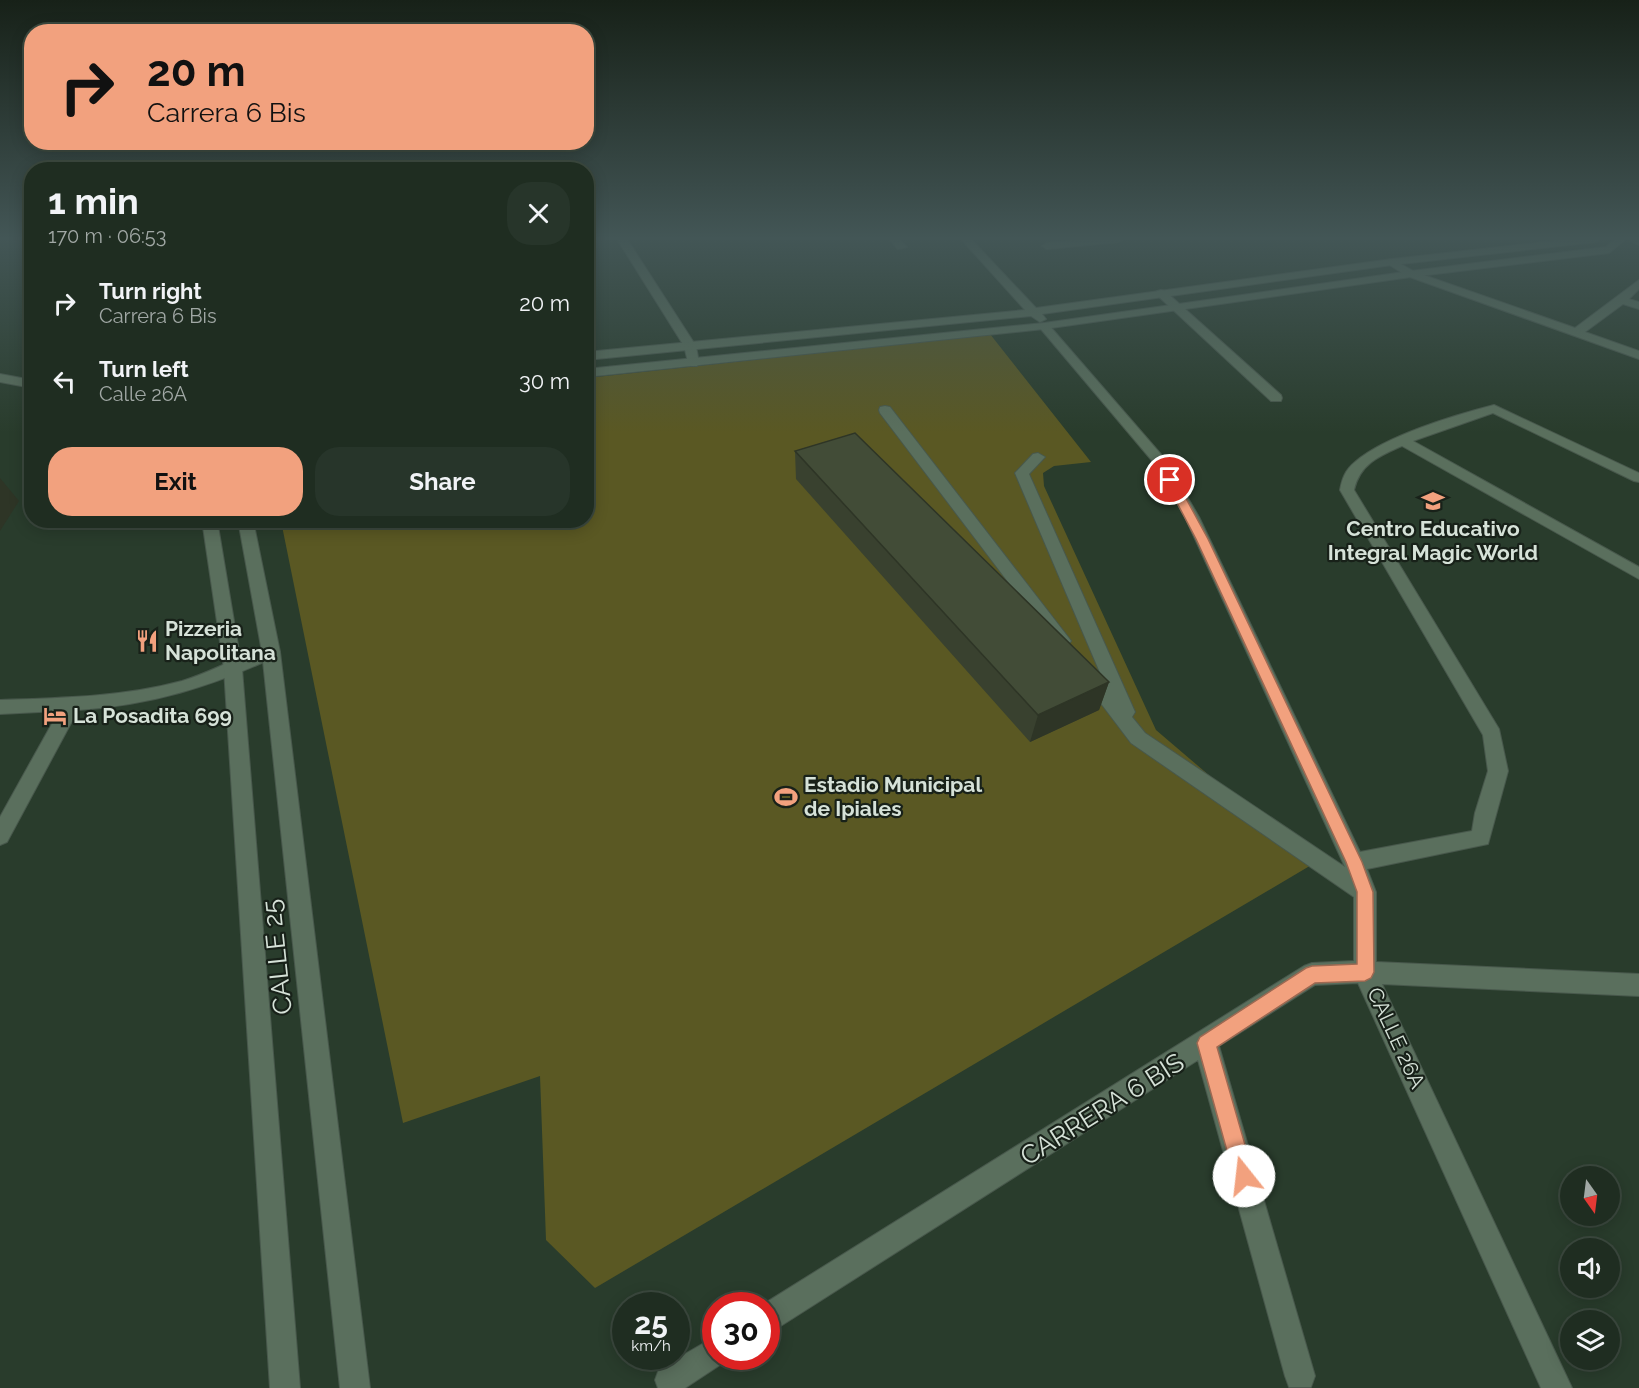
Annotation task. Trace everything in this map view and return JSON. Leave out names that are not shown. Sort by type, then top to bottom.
[{"type":"street","points":[[663,304],[690,346],[693,363]]},
{"type":"street","name":"CALLE 26A","points":[[1026,304],[1118,408],[1165,471],[1192,518],[1354,862],[1365,892],[1365,972],[1557,1388]]},
{"type":"street","points":[[594,372],[693,363],[1040,319],[1111,304]]},
{"type":"street","points":[[1170,304],[1276,398]]},
{"type":"street","points":[[594,355],[1203,304]]},
{"type":"street","points":[[1497,304],[1639,356]]},
{"type":"street","points":[[1578,332],[1617,304]]},
{"type":"street","points":[[0,378],[24,382]]},
{"type":"street","points":[[1354,862],[1481,838],[1485,813],[1498,771],[1492,734],[1347,490],[1351,475],[1365,460],[1402,441],[1494,408],[1639,478]]},
{"type":"street","points":[[885,410],[1138,738],[1365,892]]},
{"type":"street","points":[[1402,441],[1639,574]]},
{"type":"street","points":[[1038,457],[1022,473],[1138,738]]},
{"type":"street","name":"CALLE 25","points":[[210,528],[233,669],[285,1388]]},
{"type":"street","name":"CALLE 25","points":[[247,528],[272,652],[355,1388]]},
{"type":"street","points":[[0,707],[72,705],[169,690],[233,669],[272,652]]},
{"type":"street","points":[[0,836],[72,705]]},
{"type":"street","name":"CARRERA 6 BIS","points":[[780,1310],[1312,974],[1365,972],[1639,985]]},
{"type":"street","points":[[1206,1043],[1300,1376]]},
{"type":"street","points":[[670,1380],[702,1360]]},
{"type":"shaded area","name":"Estadio Municipal de Ipiales","points":[[990,334],[1091,462],[1054,466],[1043,473],[1044,486],[1156,730],[1313,864],[595,1288],[546,1240],[540,1076],[403,1123],[282,528],[594,528],[594,377]]},
{"type":"building","points":[[855,433],[1109,682],[1038,715],[795,451]]},
{"type":"place","name":"Centro Educativo Integral Magic World","points":[[1433,501]]},
{"type":"place","name":"Pizzeria Napolitana","points":[[147,641]]},
{"type":"place","name":"La Posadita 699","points":[[55,716]]},
{"type":"place","name":"Estadio Municipal de Ipiales","points":[[786,797]]},
{"type":"route","points":[[1170,480],[1202,539],[1354,862],[1365,892],[1365,972],[1312,974],[1206,1043],[1244,1176]]}]
